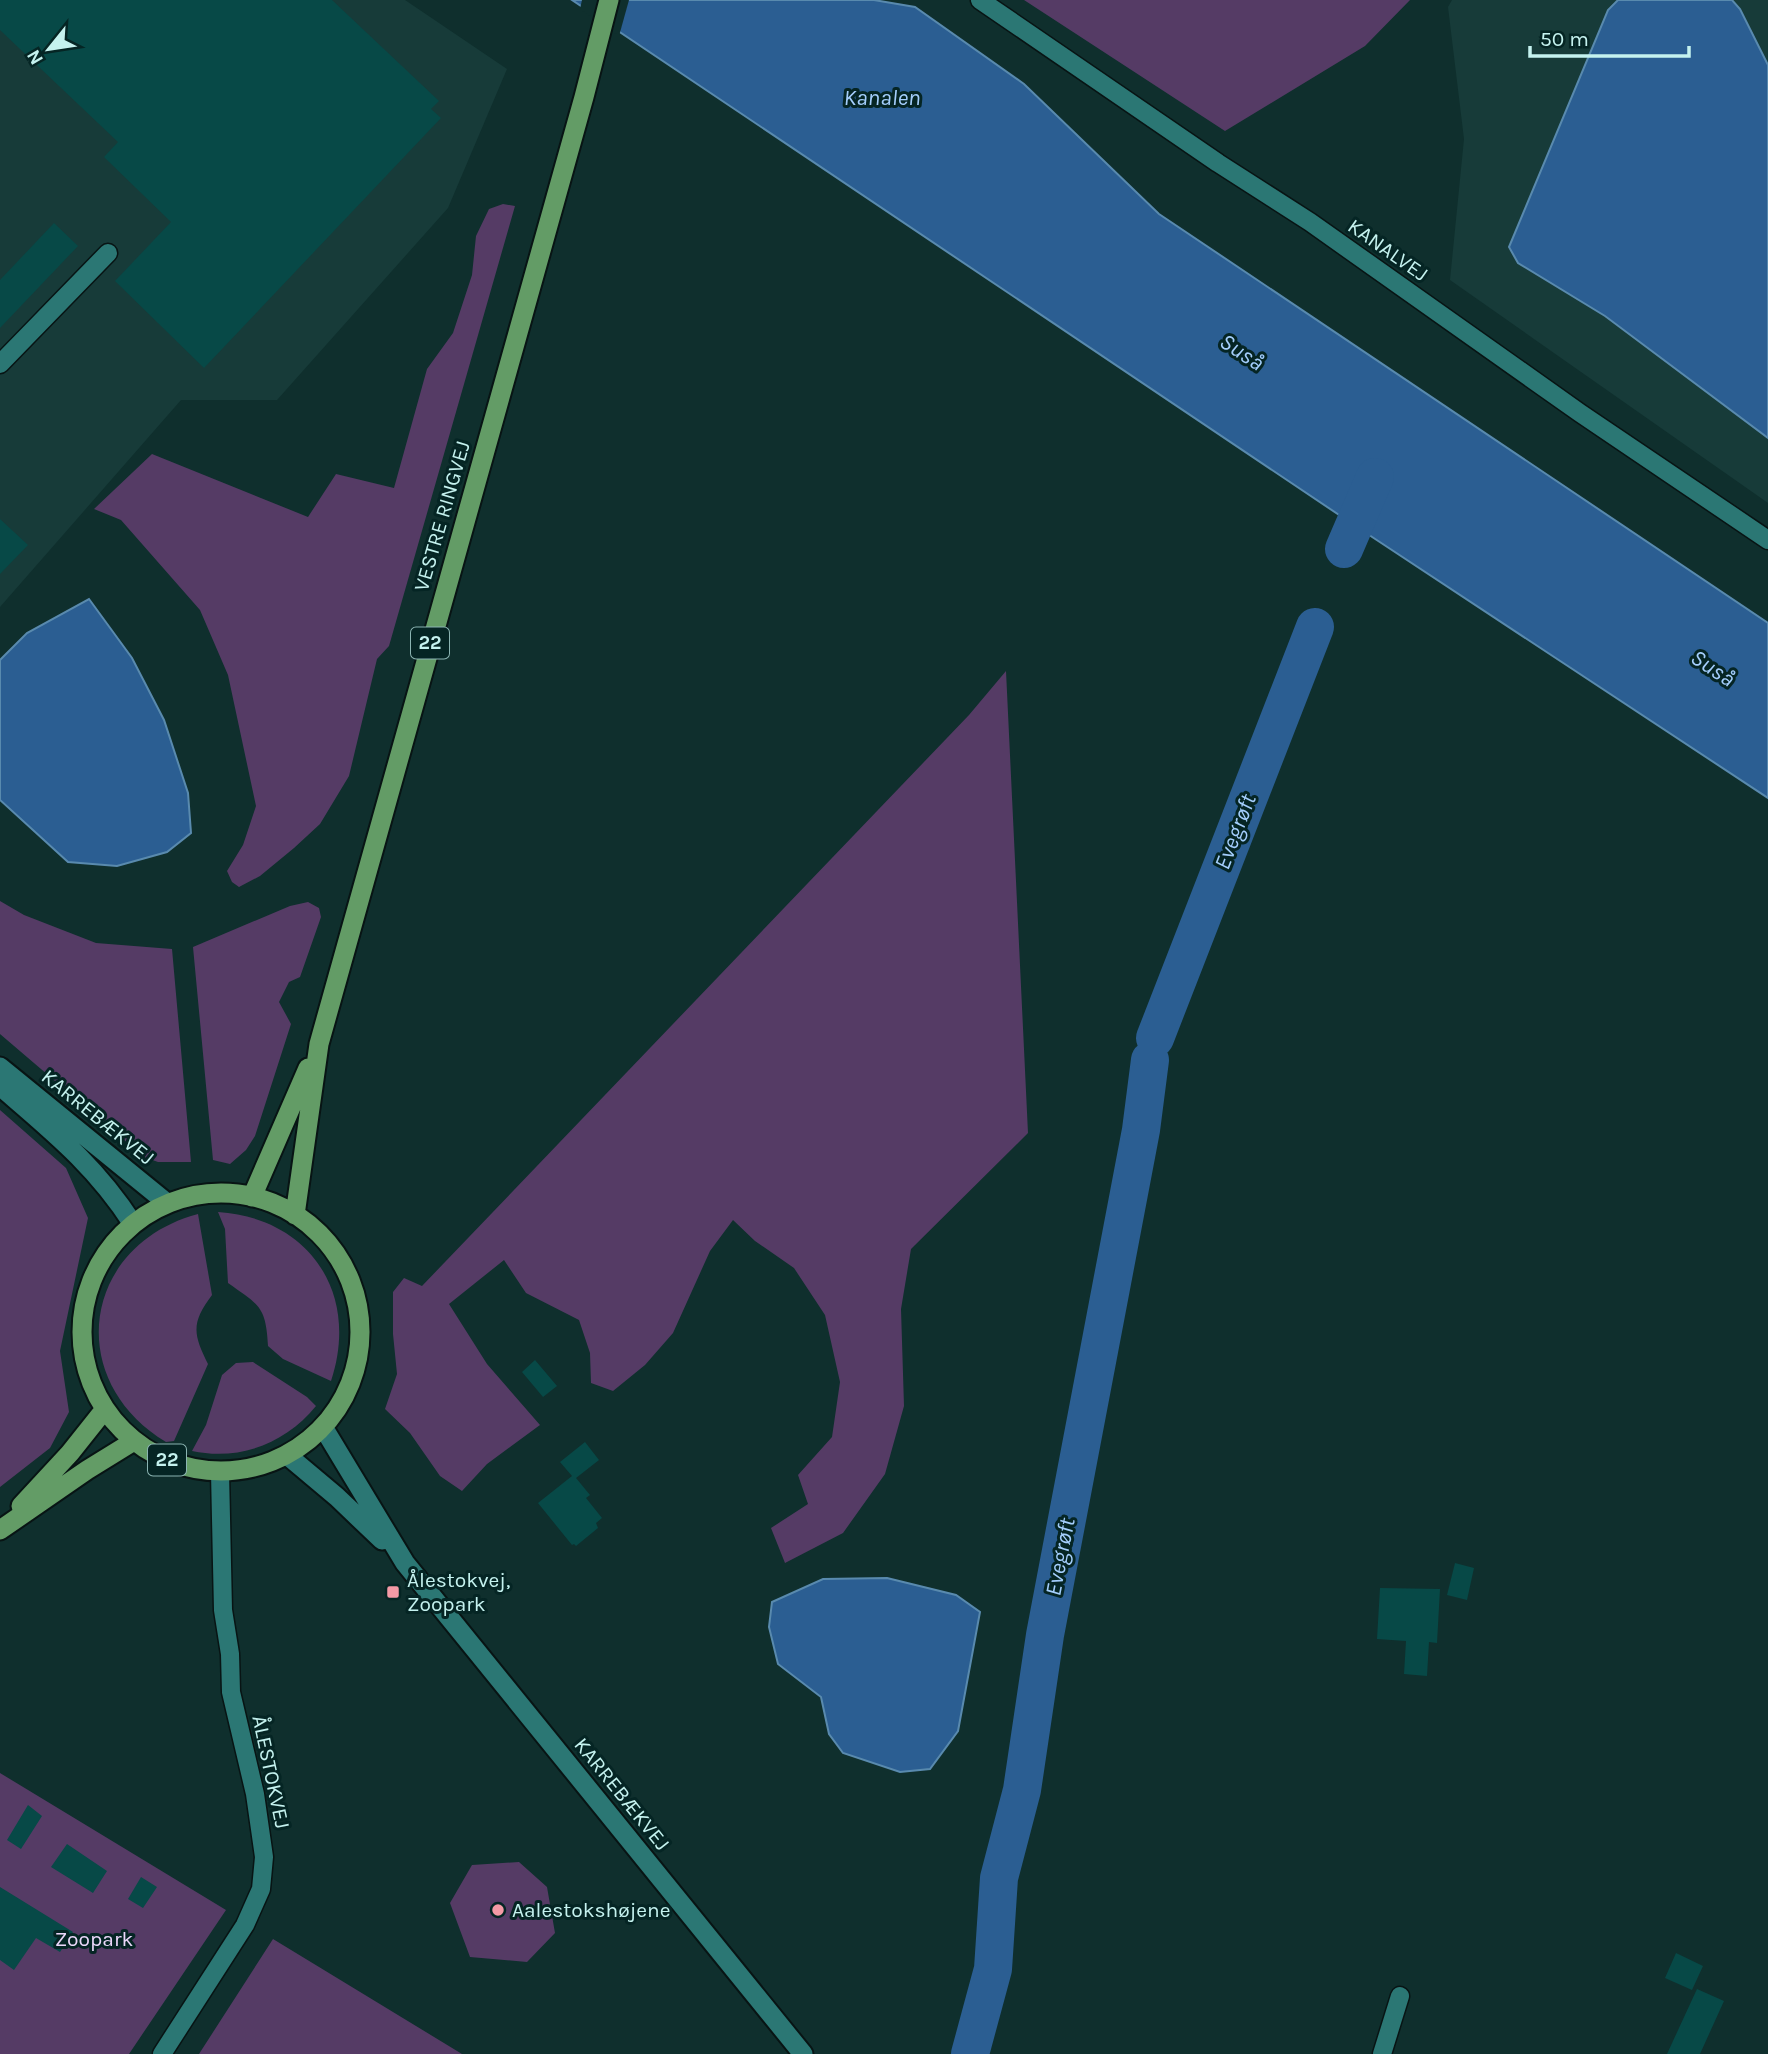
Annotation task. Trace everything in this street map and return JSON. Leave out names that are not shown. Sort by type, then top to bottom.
[{"type":"main road","name":"VESTRE RINGVEJ","points":[[295,1215],[319,1044],[610,0]]},
{"type":"main road","name":"VESTRE RINGVEJ","points":[[252,1197],[319,1044]]},
{"type":"main road","name":"KARREBÆKVEJ","points":[[0,1067],[167,1203]]},
{"type":"main road","name":"KARREBÆKVEJ","points":[[0,1086],[78,1153],[113,1193],[133,1224]]},
{"type":"main road","name":"22","points":[[223,1193],[252,1197],[275,1204],[295,1215],[319,1234],[338,1258],[351,1285],[359,1315],[359,1345],[353,1375],[341,1403],[323,1427],[287,1455],[243,1470],[220,1472],[175,1464],[134,1441],[105,1409],[91,1383],[84,1355],[82,1325],[86,1296],[96,1269],[113,1244],[133,1224],[167,1203],[195,1195],[223,1193]]},
{"type":"main road","name":"22","points":[[0,1529],[70,1453],[105,1409]]},
{"type":"main road","name":"KARREBÆKVEJ","points":[[323,1427],[405,1563]]},
{"type":"main road","name":"22","points":[[0,1529],[134,1441]]},
{"type":"main road","name":"KARREBÆKVEJ","points":[[287,1455],[337,1497],[405,1563],[803,2054]]},
{"type":"street","name":"KANALVEJ","points":[[980,0],[1218,163],[1310,222],[1580,413],[1768,540]]},
{"type":"street","points":[[0,364],[108,253]]},
{"type":"street","name":"ÅLESTOKVEJ","points":[[162,2054],[245,1925],[261,1889],[264,1857],[255,1794],[231,1692],[230,1654],[223,1609],[220,1472]]},
{"type":"street","points":[[1382,2054],[1400,1996]]},
{"type":"shaded area","points":[[0,0],[405,0],[507,69],[448,208],[277,400],[181,400],[0,607]]},
{"type":"shaded area","points":[[1452,0],[1768,0],[1768,503],[1450,280],[1464,139],[1448,7]]},
{"type":"green space","points":[[1024,0],[1410,0],[1365,46],[1225,131]]},
{"type":"green space","points":[[503,204],[515,206],[389,646],[377,659],[349,776],[320,824],[260,876],[239,887],[232,882],[227,871],[243,845],[256,806],[228,675],[200,610],[121,520],[94,509],[152,454],[308,517],[336,474],[394,488],[427,369],[453,333],[472,275],[476,236],[489,209]]},
{"type":"green space","points":[[1006,671],[1028,1133],[911,1249],[901,1309],[904,1406],[885,1474],[843,1533],[785,1563],[771,1528],[808,1504],[798,1475],[832,1437],[840,1382],[825,1315],[794,1268],[755,1241],[733,1220],[710,1251],[673,1333],[645,1365],[613,1391],[591,1383],[590,1353],[579,1320],[526,1293],[504,1260],[449,1304],[487,1364],[540,1425],[487,1464],[462,1491],[440,1476],[410,1433],[385,1409],[397,1374],[393,1292],[404,1278],[422,1286],[969,715]]},
{"type":"green space","points":[[0,901],[24,915],[96,943],[172,949],[191,1162],[158,1162],[144,1157],[0,1034]]},
{"type":"green space","points":[[308,902],[319,908],[321,917],[300,977],[289,982],[279,1002],[291,1024],[255,1136],[246,1150],[230,1164],[213,1160],[193,947],[290,906]]},
{"type":"green space","points":[[0,1110],[66,1168],[88,1218],[60,1351],[69,1412],[50,1448],[0,1487]]},
{"type":"green space","points":[[218,1212],[250,1217],[279,1229],[302,1245],[320,1266],[332,1291],[339,1319],[338,1349],[331,1381],[283,1359],[268,1346],[263,1314],[254,1302],[228,1283],[225,1229]]},
{"type":"green space","points":[[198,1214],[212,1295],[200,1313],[196,1329],[208,1364],[174,1441],[166,1442],[133,1416],[111,1385],[100,1351],[100,1316],[110,1283],[130,1254],[159,1230]]},
{"type":"green space","points":[[253,1362],[307,1397],[316,1406],[304,1419],[276,1440],[260,1446],[227,1454],[192,1451],[206,1425],[222,1375],[236,1363]]},
{"type":"green space","name":"Zoopark","points":[[0,1773],[226,1910],[129,2054],[0,2054]]},
{"type":"green space","points":[[519,1862],[547,1887],[555,1933],[527,1962],[470,1957],[450,1903],[472,1865]]},
{"type":"green space","points":[[273,1939],[462,2054],[199,2054]]},
{"type":"water","name":"Kanalen","points":[[572,0],[874,0],[915,7],[1024,84],[1159,214],[1768,623],[1768,798],[1357,527]]},
{"type":"water","points":[[1618,0],[1732,0],[1740,9],[1768,65],[1768,438],[1605,316],[1518,263],[1509,247],[1608,10]]},
{"type":"water","points":[[89,599],[132,658],[164,720],[188,793],[191,833],[167,852],[117,866],[68,862],[0,800],[0,660],[27,633]]},
{"type":"water","points":[[887,1578],[956,1595],[980,1612],[958,1731],[930,1769],[900,1772],[843,1753],[829,1734],[821,1697],[778,1664],[769,1627],[772,1602],[823,1579]]},
{"type":"pier","points":[[582,0],[629,0],[619,36],[580,9]]},
{"type":"building","points":[[0,0],[332,0],[439,101],[431,109],[441,118],[204,368],[115,281],[171,222],[104,157],[118,142],[0,30]]},
{"type":"building","points":[[54,223],[78,246],[0,328],[0,280]]},
{"type":"building","points":[[0,519],[28,545],[0,574]]},
{"type":"building","points":[[535,1360],[557,1386],[543,1397],[522,1372]]},
{"type":"building","points":[[585,1442],[599,1460],[576,1478],[590,1495],[586,1498],[602,1518],[596,1523],[598,1528],[576,1546],[572,1545],[538,1503],[572,1476],[560,1462]]},
{"type":"building","points":[[1455,1563],[1474,1568],[1467,1600],[1447,1595]]},
{"type":"building","points":[[1380,1588],[1440,1589],[1437,1643],[1429,1642],[1427,1676],[1404,1674],[1406,1641],[1377,1639]]},
{"type":"building","points":[[28,1805],[42,1816],[21,1849],[7,1840]]},
{"type":"building","points":[[67,1844],[107,1871],[93,1893],[51,1867]]},
{"type":"building","points":[[141,1877],[157,1887],[143,1908],[128,1899]]},
{"type":"building","points":[[0,1887],[73,1932],[60,1952],[36,1938],[14,1970],[0,1960]]},
{"type":"building","points":[[1676,1953],[1703,1966],[1692,1990],[1665,1978]]},
{"type":"building","points":[[1697,1989],[1724,2001],[1700,2054],[1667,2054]]},
{"type":"waterway","name":"Evegrøft","points":[[1344,549],[1375,477]]},
{"type":"waterway","name":"Evegrøft","points":[[1155,1038],[1315,627]]},
{"type":"waterway","name":"Evegrøft","points":[[970,2054],[993,1969],[999,1878],[1022,1790],[1045,1635],[1141,1130],[1150,1060]]},
{"type":"place","name":"Ålestokvej, Zoopark","points":[[393,1592]]},
{"type":"place","name":"Aalestokshøjene","points":[[498,1910]]},
{"type":"water label","name":"Suså","points":[[1242,352]]},
{"type":"water label","name":"Suså","points":[[1713,668]]}]
